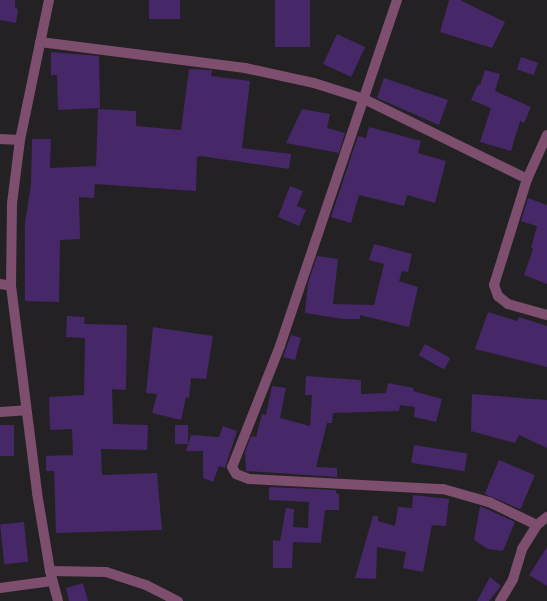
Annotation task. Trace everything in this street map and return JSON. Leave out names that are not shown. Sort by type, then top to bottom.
[{"type":"street","points":[[49,0],[20,140],[12,203],[12,286],[26,410],[51,576],[58,601]]},
{"type":"street","points":[[397,0],[280,346],[232,467],[236,474],[249,479],[442,489],[489,502],[537,525]]},
{"type":"street","points":[[40,42],[245,68],[314,83],[364,99],[527,179]]},
{"type":"street","points":[[547,136],[527,179],[494,286],[498,296],[508,304],[547,315]]},
{"type":"street","points":[[0,138],[20,140]]},
{"type":"street","points":[[0,284],[12,286]]},
{"type":"street","points":[[0,412],[26,410]]},
{"type":"street","points":[[500,601],[513,579],[522,549],[537,525],[547,517]]},
{"type":"street","points":[[0,588],[51,576],[106,572],[146,585],[178,601]]},
{"type":"building","points":[[0,0],[15,0],[15,8],[18,9],[16,23],[0,20]]},
{"type":"building","points":[[149,0],[180,0],[180,19],[149,19]]},
{"type":"building","points":[[275,0],[310,0],[310,47],[275,47]]},
{"type":"building","points":[[449,0],[460,0],[505,22],[492,48],[440,32]]},
{"type":"building","points":[[337,34],[365,47],[351,77],[323,64]]},
{"type":"building","points":[[51,52],[99,56],[100,108],[58,110],[57,75],[51,75]]},
{"type":"building","points":[[521,57],[538,63],[534,75],[517,69]]},
{"type":"building","points":[[189,69],[212,70],[211,76],[250,81],[242,148],[291,154],[289,169],[201,156],[197,157],[196,191],[95,184],[94,198],[79,197],[80,239],[60,240],[59,302],[25,301],[25,223],[31,184],[32,139],[51,139],[50,168],[96,166],[98,109],[136,111],[136,126],[181,130]]},
{"type":"building","points":[[485,70],[500,74],[495,91],[531,107],[524,123],[520,121],[511,151],[480,142],[491,108],[471,100],[478,84],[480,85]]},
{"type":"building","points":[[384,78],[448,100],[439,125],[377,98]]},
{"type":"building","points":[[302,109],[330,114],[327,128],[345,133],[339,153],[286,143]]},
{"type":"building","points":[[369,127],[421,141],[418,153],[446,161],[435,203],[407,195],[404,206],[359,195],[351,223],[331,217],[358,136],[366,138]]},
{"type":"building","points":[[290,186],[303,191],[297,206],[306,210],[299,226],[278,217]]},
{"type":"building","points":[[528,198],[547,205],[547,284],[524,275],[533,249],[531,248],[537,226],[521,221]]},
{"type":"building","points":[[374,244],[412,254],[408,272],[402,271],[399,281],[418,287],[409,327],[360,315],[360,319],[343,319],[305,313],[308,283],[317,256],[338,259],[333,304],[374,305],[384,264],[369,260]]},
{"type":"building","points":[[488,312],[517,321],[519,317],[547,326],[547,367],[475,349]]},
{"type":"building","points":[[67,316],[85,317],[84,324],[127,325],[126,390],[112,389],[113,424],[148,425],[147,450],[101,449],[102,475],[157,473],[162,530],[56,533],[54,471],[46,471],[46,456],[73,455],[72,429],[50,430],[49,397],[84,395],[85,338],[66,337]]},
{"type":"building","points":[[153,327],[213,336],[206,379],[191,378],[189,398],[186,397],[181,420],[152,413],[157,394],[146,393]]},
{"type":"building","points":[[291,335],[301,338],[295,360],[283,357]]},
{"type":"building","points":[[425,344],[450,358],[444,369],[419,355]]},
{"type":"building","points":[[306,376],[361,380],[361,394],[386,393],[388,383],[414,388],[413,391],[442,399],[436,422],[414,417],[415,407],[400,405],[399,411],[333,413],[332,423],[327,423],[316,467],[337,468],[337,477],[246,471],[245,452],[251,436],[256,437],[262,414],[266,415],[272,386],[286,388],[280,418],[310,426],[312,395],[305,395]]},
{"type":"building","points":[[472,394],[547,400],[547,448],[519,435],[515,443],[471,431]]},
{"type":"building","points":[[0,425],[14,425],[14,456],[0,456]]},
{"type":"building","points":[[175,425],[188,425],[188,444],[175,444]]},
{"type":"building","points":[[223,426],[237,431],[225,468],[219,466],[213,482],[203,478],[203,451],[186,451],[191,435],[219,437]]},
{"type":"building","points":[[414,445],[467,453],[465,471],[411,463]]},
{"type":"building","points":[[499,460],[535,475],[520,509],[485,494]]},
{"type":"building","points":[[269,487],[336,490],[336,493],[339,494],[339,510],[325,510],[321,543],[293,542],[292,568],[273,568],[273,540],[280,541],[286,508],[294,509],[293,527],[308,528],[309,502],[269,500]]},
{"type":"building","points":[[413,495],[449,499],[446,526],[432,525],[423,572],[403,568],[406,552],[377,547],[376,579],[355,578],[373,516],[378,516],[378,521],[395,526],[398,507],[412,508]]},
{"type":"building","points":[[480,506],[515,522],[503,551],[488,549],[474,540]]},
{"type":"building","points":[[24,522],[28,562],[4,564],[0,525]]},
{"type":"building","points":[[547,547],[547,586],[529,575]]},
{"type":"building","points":[[490,577],[501,586],[489,601],[477,601]]},
{"type":"building","points":[[83,583],[88,601],[69,601],[66,588]]}]
